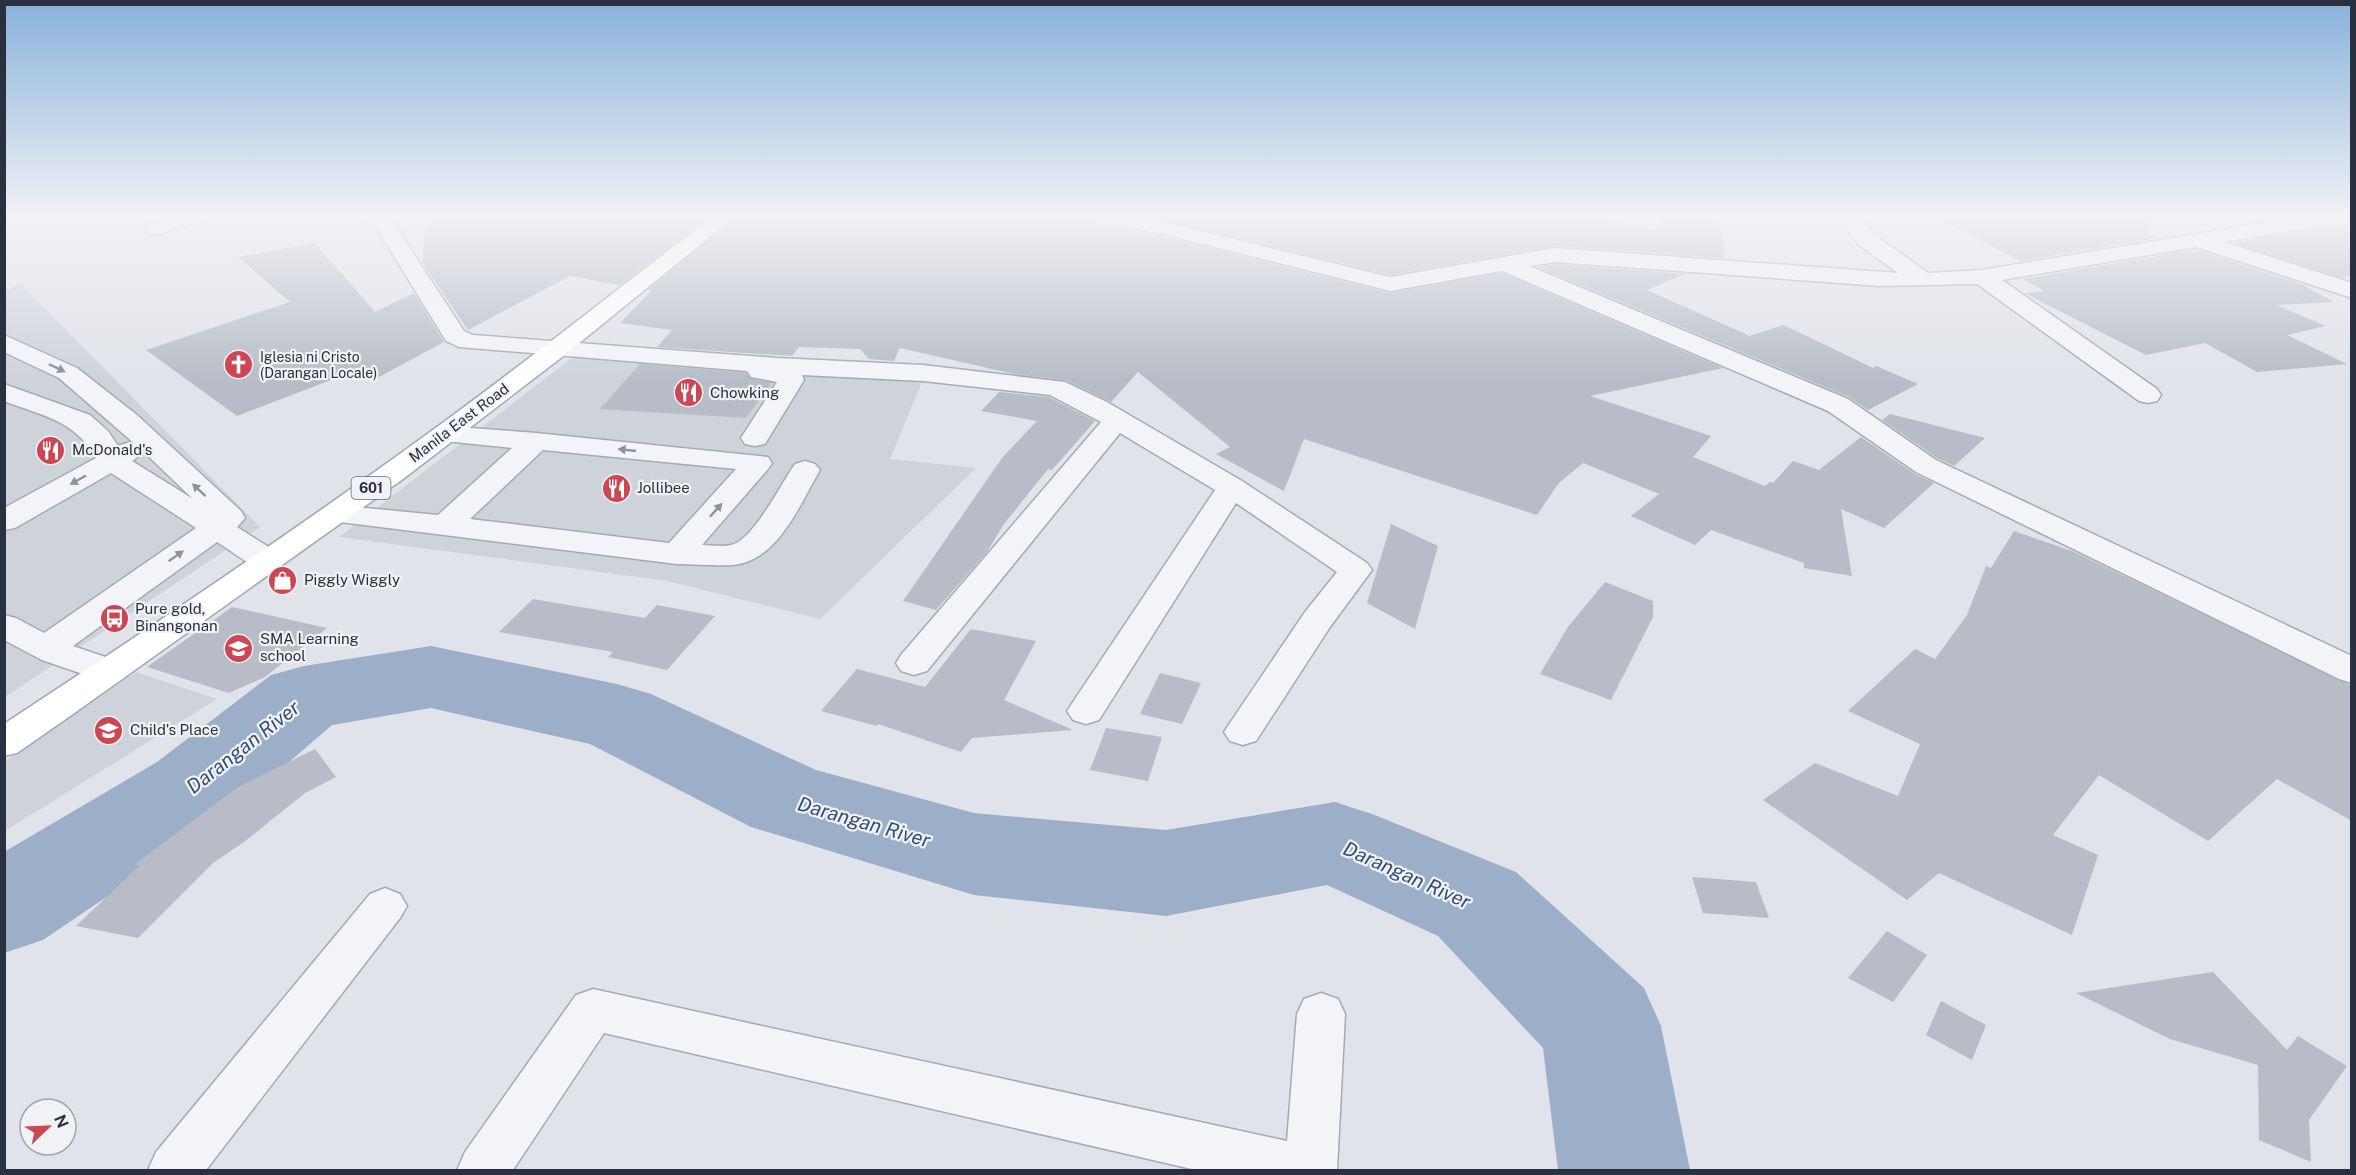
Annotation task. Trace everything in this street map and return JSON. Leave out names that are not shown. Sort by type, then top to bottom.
[{"type":"main road","name":"Manila East Road","points":[[4,743],[335,514],[551,354],[658,270]]},
{"type":"street","points":[[413,270],[455,336],[468,342],[551,354],[789,375],[791,380],[755,438]]},
{"type":"street","points":[[1330,270],[1390,285],[1472,270]]},
{"type":"street","points":[[1518,270],[1838,405],[1926,466],[2352,671]]},
{"type":"street","points":[[1773,270],[1923,280],[1982,277],[2026,270]]},
{"type":"street","points":[[1909,270],[1923,280]]},
{"type":"street","points":[[2286,270],[2352,291]]},
{"type":"street","points":[[1982,277],[2148,395]]},
{"type":"street","points":[[4,342],[68,373],[148,442],[230,518],[46,648]]},
{"type":"street","points":[[551,354],[923,373],[1056,388],[1097,408],[1232,487],[1356,570],[1317,620],[1243,732]]},
{"type":"street","points":[[4,392],[80,421],[98,437],[112,461],[269,561]]},
{"type":"street","points":[[914,663],[1116,421]]},
{"type":"street","points":[[445,434],[758,463],[677,554]]},
{"type":"street","points":[[445,525],[536,441]]},
{"type":"street","points":[[4,521],[148,442]]},
{"type":"street","points":[[335,514],[445,525],[677,554],[734,555],[754,545],[773,524],[805,470]]},
{"type":"street","points":[[1086,711],[1232,487]]},
{"type":"street","points":[[4,626],[46,648],[110,671]]},
{"type":"street","points":[[174,1170],[385,906]]},
{"type":"street","points":[[483,1170],[593,1010],[1304,1170]]},
{"type":"street","points":[[1311,1170],[1321,1014]]},
{"type":"shaded area","points":[[21,284],[260,527],[5,697],[4,291]]},
{"type":"shaded area","points":[[572,358],[924,377],[890,459],[976,468],[820,619],[668,581],[339,537]]},
{"type":"shaded area","name":"Child's Place","points":[[136,672],[217,699],[5,831],[5,761]]},
{"type":"building","points":[[253,270],[338,270],[375,312],[414,293],[444,342],[377,378],[365,367],[237,416],[146,350],[290,302]]},
{"type":"building","points":[[427,270],[640,270],[620,285],[570,276],[468,330]]},
{"type":"building","points":[[672,270],[1297,270],[1389,293],[1502,273],[1723,368],[1590,396],[1711,436],[1693,457],[1765,486],[1770,482],[1773,483],[1793,461],[1819,470],[1861,437],[1915,474],[1934,483],[1884,528],[1841,509],[1852,576],[1804,568],[1804,563],[1711,530],[1695,545],[1631,516],[1659,494],[1583,463],[1558,484],[1537,515],[1304,439],[1284,491],[1216,454],[1230,447],[1138,372],[1111,402],[1065,380],[1014,374],[900,348],[894,361],[869,359],[860,349],[799,347],[792,356],[657,347],[672,330],[620,323],[651,291],[648,290]]},
{"type":"building","points":[[1368,270],[1419,270],[1390,275]]},
{"type":"building","points":[[1544,270],[1631,270],[1685,274],[1647,290],[1750,336],[1784,325],[1873,368],[1876,366],[1918,384],[1868,410],[1849,397]]},
{"type":"building","points":[[2077,270],[2258,270],[2307,286],[2304,286],[2334,302],[2276,305],[2326,326],[2287,335],[2347,364],[2257,372],[2205,343],[2146,355],[2024,293],[2044,291],[2023,279]]},
{"type":"building","points":[[2317,270],[2352,270],[2352,275],[2342,278]]},
{"type":"building","name":"Chowking","points":[[640,364],[746,373],[751,379],[772,383],[746,418],[600,409]]},
{"type":"building","points":[[999,392],[1049,397],[1095,421],[1052,470],[1048,469],[1004,524],[987,552],[936,610],[903,601],[1002,458],[1037,421],[981,411]]},
{"type":"building","points":[[1890,414],[1985,438],[1954,466],[1937,458],[1882,420]]},
{"type":"building","points":[[1391,524],[1438,546],[1415,629],[1367,603]]},
{"type":"building","points":[[2014,531],[2072,551],[2352,686],[2352,821],[2277,779],[2208,841],[2099,775],[2053,835],[2098,855],[2072,935],[1939,873],[1907,900],[1763,800],[1815,763],[1898,796],[1920,744],[1848,711],[1915,649],[1935,659],[1967,615],[1986,566],[1991,568]]},
{"type":"building","points":[[1605,582],[1653,601],[1653,617],[1611,700],[1540,674],[1568,627]]},
{"type":"building","points":[[533,599],[645,618],[657,605],[715,616],[667,670],[608,657],[613,652],[499,632]]},
{"type":"building","name":"SMA Learning school","points":[[232,607],[327,628],[265,677],[229,693],[147,667]]},
{"type":"building","points":[[971,629],[1036,641],[1004,700],[1073,730],[972,738],[961,752],[878,724],[877,726],[821,711],[857,669],[925,687]]},
{"type":"building","points":[[1160,673],[1201,683],[1182,724],[1140,714]]},
{"type":"building","points":[[1106,728],[1162,737],[1148,781],[1090,770]]},
{"type":"building","points":[[315,749],[336,777],[305,793],[244,842],[213,863],[138,938],[76,926],[139,866],[135,864],[238,787]]},
{"type":"building","points":[[1692,877],[1756,882],[1769,918],[1703,913]]},
{"type":"building","points":[[1887,931],[1927,955],[1893,1002],[1848,978]]},
{"type":"building","points":[[2213,972],[2287,1050],[2298,1036],[2347,1066],[2309,1120],[2311,1162],[2259,1140],[2258,1065],[2170,1039],[2076,993]]},
{"type":"building","points":[[1941,1001],[1986,1025],[1972,1060],[1926,1035]]},
{"type":"waterway","name":"Darangan River","points":[[4,908],[193,788],[304,698],[431,677],[617,717],[787,800],[974,854],[1166,873],[1335,843],[1477,904],[1601,1026],[1624,1170]]},
{"type":"place","name":"Iglesia ni Cristo (Darangan Locale)","points":[[239,365]]},
{"type":"place","name":"Chowking","points":[[689,393]]},
{"type":"place","name":"McDonald's","points":[[51,450]]},
{"type":"place","name":"Jollibee","points":[[616,488]]},
{"type":"place","name":"Piggly Wiggly","points":[[283,580]]},
{"type":"place","name":"Pure gold, Binangonan","points":[[114,618]]},
{"type":"place","name":"SMA Learning school","points":[[239,648]]},
{"type":"place","name":"Child's Place","points":[[109,730]]}]
